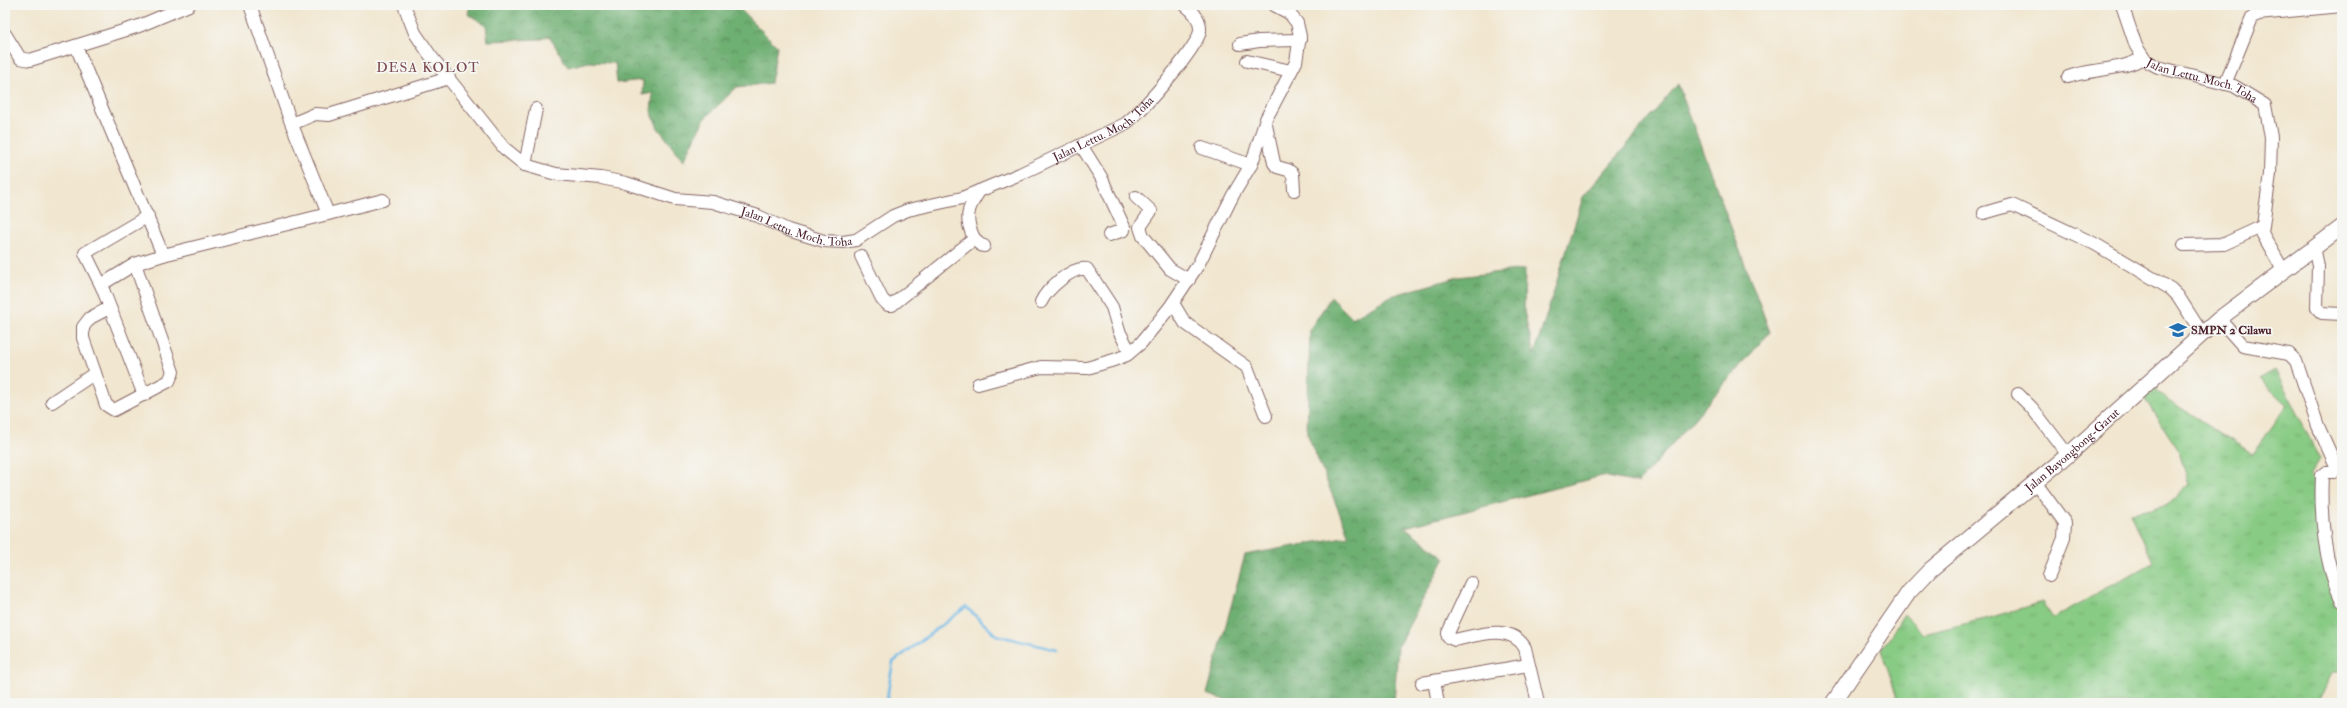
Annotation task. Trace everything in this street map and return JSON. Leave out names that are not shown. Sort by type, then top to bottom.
[{"type":"main road","name":"Jalan Bayongbong-Garut","points":[[1833,703],[1909,592],[1935,565],[2068,455],[2219,319],[2342,227]]},
{"type":"street","points":[[5,34],[16,53],[26,60],[139,26],[189,5]]},
{"type":"street","points":[[250,5],[292,124],[328,214]]},
{"type":"street","name":"Jalan Lettu. Moch. Toha","points":[[404,5],[422,43],[504,148],[525,165],[556,174],[601,178],[626,183],[674,199],[713,202],[758,216],[806,236],[843,242],[856,240],[886,220],[908,210],[962,198],[979,191],[1112,131],[1132,118],[1191,49],[1200,29],[1197,18],[1185,5]]},
{"type":"street","points":[[978,384],[1041,367],[1087,368],[1130,352],[1141,343],[1173,303],[1184,277],[1247,163],[1288,70],[1296,62],[1298,23],[1293,16],[1274,5]]},
{"type":"street","name":"Jalan Lettu. Moch. Toha","points":[[2122,5],[2136,46],[2143,57],[2158,67],[2238,88],[2258,99],[2265,105],[2268,114],[2270,174],[2261,227],[2266,243],[2283,270]]},
{"type":"street","points":[[2225,84],[2252,18],[2258,14],[2342,6]]},
{"type":"street","points":[[1240,44],[1297,40]]},
{"type":"street","points":[[76,46],[163,254]]},
{"type":"street","points":[[2068,77],[2106,68],[2130,65],[2143,57]]},
{"type":"street","points":[[1247,61],[1288,70]]},
{"type":"street","points":[[292,124],[311,116],[329,115],[449,78]]},
{"type":"street","points":[[525,165],[536,109]]},
{"type":"street","points":[[1265,122],[1274,163],[1277,167],[1293,174],[1294,190]]},
{"type":"street","points":[[1081,145],[1101,177],[1124,228],[1124,230],[1109,235]]},
{"type":"street","points":[[1202,148],[1228,158],[1247,163]]},
{"type":"street","points":[[861,256],[882,299],[888,305],[892,305],[979,243],[968,212],[979,191]]},
{"type":"street","points":[[1136,197],[1151,211],[1140,227],[1141,232],[1170,269],[1184,277]]},
{"type":"street","points":[[102,287],[104,283],[135,264],[163,254],[383,200]]},
{"type":"street","points":[[1984,213],[2012,205],[2094,244],[2170,289],[2178,296],[2203,335]]},
{"type":"street","points":[[144,395],[102,287],[85,252],[148,216]]},
{"type":"street","points":[[2184,245],[2224,244],[2261,227]]},
{"type":"street","points":[[2314,247],[2318,266],[2317,308],[2322,313],[2342,314]]},
{"type":"street","points":[[109,308],[90,318],[83,327],[83,338],[106,405],[110,409],[118,409],[169,381],[173,372],[135,264]]},
{"type":"street","points":[[1041,302],[1058,281],[1076,270],[1088,269],[1109,302],[1119,332],[1130,352]]},
{"type":"street","points":[[1173,303],[1185,323],[1247,367],[1266,416]]},
{"type":"street","points":[[2219,319],[2243,346],[2289,354],[2296,361],[2318,426],[2337,468],[2334,472],[2326,472],[2322,475],[2321,514],[2330,563],[2342,601]]},
{"type":"street","points":[[52,402],[95,373]]},
{"type":"street","points":[[2018,394],[2032,408],[2068,455]]},
{"type":"street","points":[[2035,482],[2065,523],[2064,538],[2049,576]]},
{"type":"street","points":[[1471,583],[1448,633],[1448,637],[1455,640],[1504,632],[1522,642],[1525,648],[1538,703]]},
{"type":"street","points":[[1438,703],[1428,682],[1528,665]]},
{"type":"green space","points":[[470,5],[691,5],[740,9],[777,46],[771,83],[737,87],[704,119],[684,161],[658,128],[651,111],[653,93],[642,95],[643,80],[617,83],[615,63],[589,62],[568,67],[549,36],[542,39],[488,41],[486,25],[468,14]]},
{"type":"green space","points":[[1678,84],[1770,332],[1638,483],[1602,476],[1405,527],[1445,558],[1398,646],[1394,703],[1233,703],[1207,694],[1245,555],[1349,536],[1307,433],[1310,329],[1331,297],[1352,318],[1391,296],[1458,277],[1525,269],[1524,311],[1534,355],[1583,197]]},
{"type":"green space","points":[[2275,370],[2320,459],[2310,476],[2322,491],[2342,602],[2342,672],[2334,672],[2317,703],[1899,703],[1881,650],[1904,614],[1924,634],[1992,617],[2042,602],[2053,618],[2153,563],[2131,513],[2166,506],[2189,484],[2178,449],[2144,398],[2157,386],[2156,392],[2253,454],[2287,405],[2259,379]]},
{"type":"waterway","points":[[886,703],[893,662],[966,607],[996,635],[1057,650]]},
{"type":"place","name":"SMPN 2 Cilawu","points":[[2178,330]]},
{"type":"district","name":"DESA KOLOT","points":[[428,67]]}]
